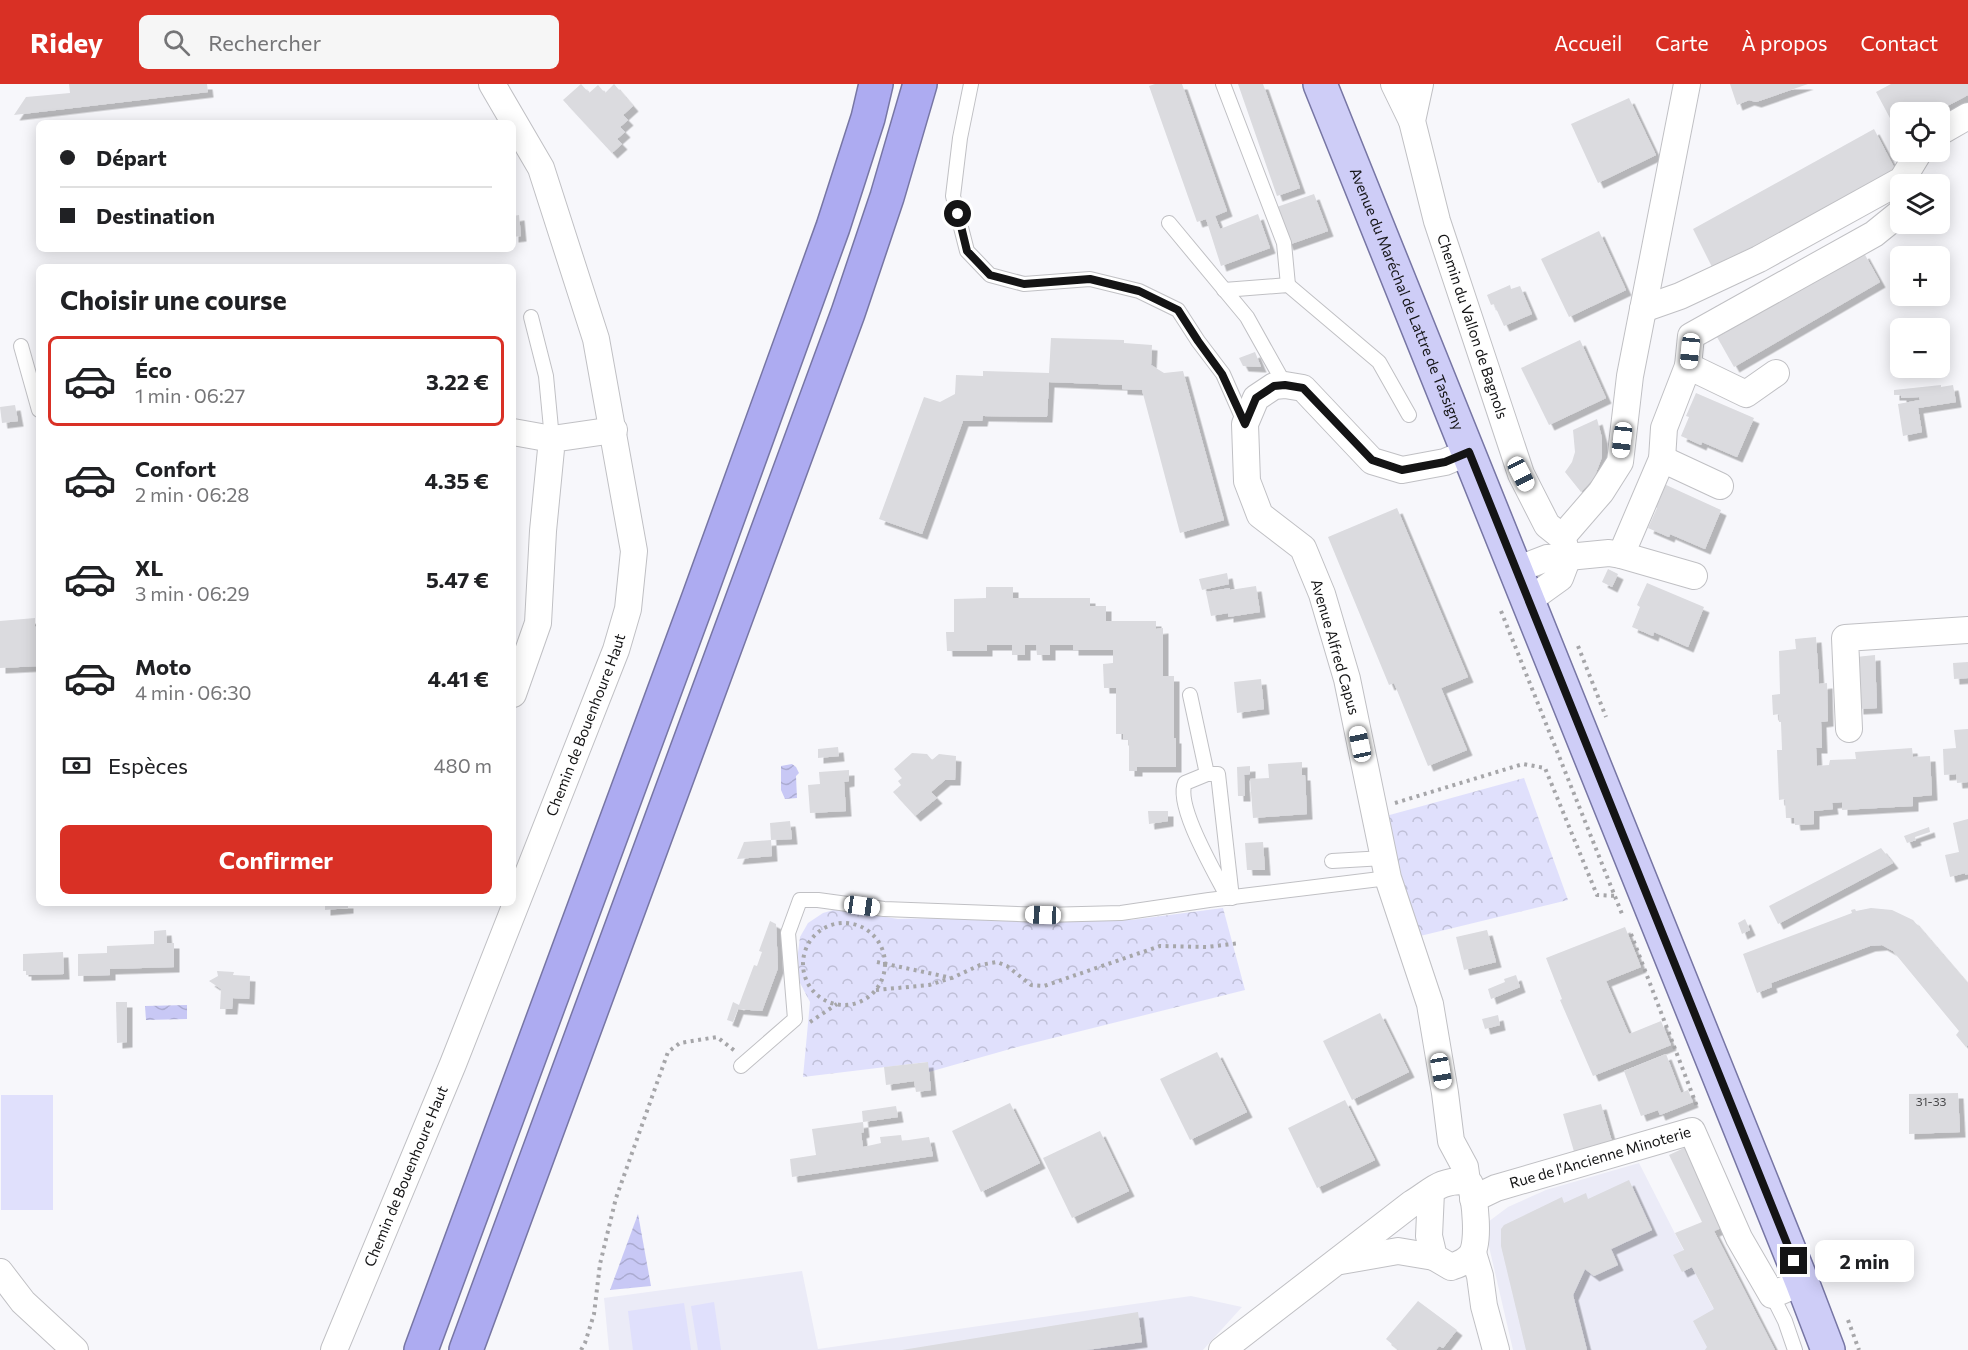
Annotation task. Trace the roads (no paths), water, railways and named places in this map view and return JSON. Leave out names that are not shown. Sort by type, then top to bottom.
[{"type":"highway","points":[[421,1350],[833,227],[868,117],[876,84]]},
{"type":"highway","points":[[466,1350],[844,324],[887,197],[920,84]]},
{"type":"main road","name":"Avenue du Maréchal de Lattre de Tassigny","points":[[1320,84],[1828,1350]]},
{"type":"street","name":"Chemin de Bouenhoure Haut","points":[[492,84],[513,120]]},
{"type":"street","points":[[1394,84],[1412,121]]},
{"type":"street","name":"Chemin du Vallon de Bagnols","points":[[1420,84],[1412,121],[1437,221],[1521,474],[1547,525],[1565,547]]},
{"type":"street","points":[[1522,585],[1560,578],[1565,547],[1620,462],[1630,376],[1687,84]]},
{"type":"street","points":[[1950,126],[1968,116]]},
{"type":"street","name":"Chemin de Bouenhoure Haut","points":[[516,125],[541,168],[596,339],[634,551],[628,609],[616,650],[516,904]]},
{"type":"street","points":[[1643,309],[1680,296],[1759,259],[1902,180],[1913,162]]},
{"type":"street","points":[[1621,555],[1662,459],[1664,428],[1688,366],[1691,336],[1874,234],[1890,221]]},
{"type":"street","points":[[1688,366],[1746,394],[1776,373]]},
{"type":"street","points":[[1285,385],[1303,388],[1372,460],[1402,470],[1445,462],[1469,452]]},
{"type":"street","name":"Avenue Alfred Capus","points":[[1285,385],[1274,386],[1256,398],[1245,424],[1247,481],[1260,515],[1303,548],[1322,594],[1347,679],[1386,868],[1430,1004],[1451,1141]]},
{"type":"street","points":[[516,433],[552,439],[614,430]]},
{"type":"street","points":[[516,685],[538,623],[543,531],[552,439]]},
{"type":"street","points":[[1662,459],[1720,486]]},
{"type":"street","points":[[1565,547],[1621,555],[1694,576]]},
{"type":"street","points":[[1849,729],[1845,638],[1968,630]]},
{"type":"street","name":"Chemin de Bouenhoure Haut","points":[[334,1350],[453,1064],[515,906]]},
{"type":"street","name":"Rue de l'Ancienne Minoterie","points":[[1470,1190],[1496,1188],[1692,1131],[1739,1238],[1772,1295]]},
{"type":"street","points":[[1451,1141],[1434,1189],[1429,1236],[1443,1262],[1484,1306]]},
{"type":"street","points":[[1451,1141],[1465,1167],[1475,1212],[1473,1253],[1496,1350]]},
{"type":"street","points":[[1222,1350],[1411,1204],[1434,1189],[1455,1181],[1470,1190]]},
{"type":"street","points":[[1338,1261],[1398,1251],[1443,1262],[1464,1262],[1473,1253]]},
{"type":"street","points":[[0,1272],[23,1302],[75,1350]]},
{"type":"street","points":[[1772,1295],[1802,1282]]},
{"type":"lane","points":[[971,84],[960,138],[953,196],[967,251],[990,275],[1024,284],[1090,279],[1139,291],[1178,310],[1222,374],[1245,424]]},
{"type":"lane","points":[[1223,84],[1284,243],[1288,285],[1379,362],[1409,414]]},
{"type":"lane","points":[[1169,223],[1247,317],[1285,385]]},
{"type":"lane","points":[[1224,290],[1288,285]]},
{"type":"lane","points":[[531,317],[546,376],[552,439]]},
{"type":"lane","points":[[21,346],[36,399]]},
{"type":"lane","points":[[1190,695],[1207,774]]},
{"type":"lane","points":[[1207,774],[1218,774],[1230,898],[1198,839],[1183,799],[1182,789],[1185,783],[1207,774]]},
{"type":"lane","points":[[1332,861],[1386,868]]},
{"type":"lane","points":[[744,1063],[795,1018],[788,933],[800,900],[818,900],[884,909],[1043,915],[1121,913],[1230,898],[1386,868]]},
{"type":"lane","points":[[1772,1295],[1785,1321],[1795,1350]]},
{"type":"water","points":[[792,764],[799,773],[796,776],[797,798],[785,799],[781,790],[781,766]]},
{"type":"water","points":[[187,1005],[187,1019],[146,1020],[145,1006]]},
{"type":"water","points":[[638,1214],[651,1286],[610,1290]]}]
